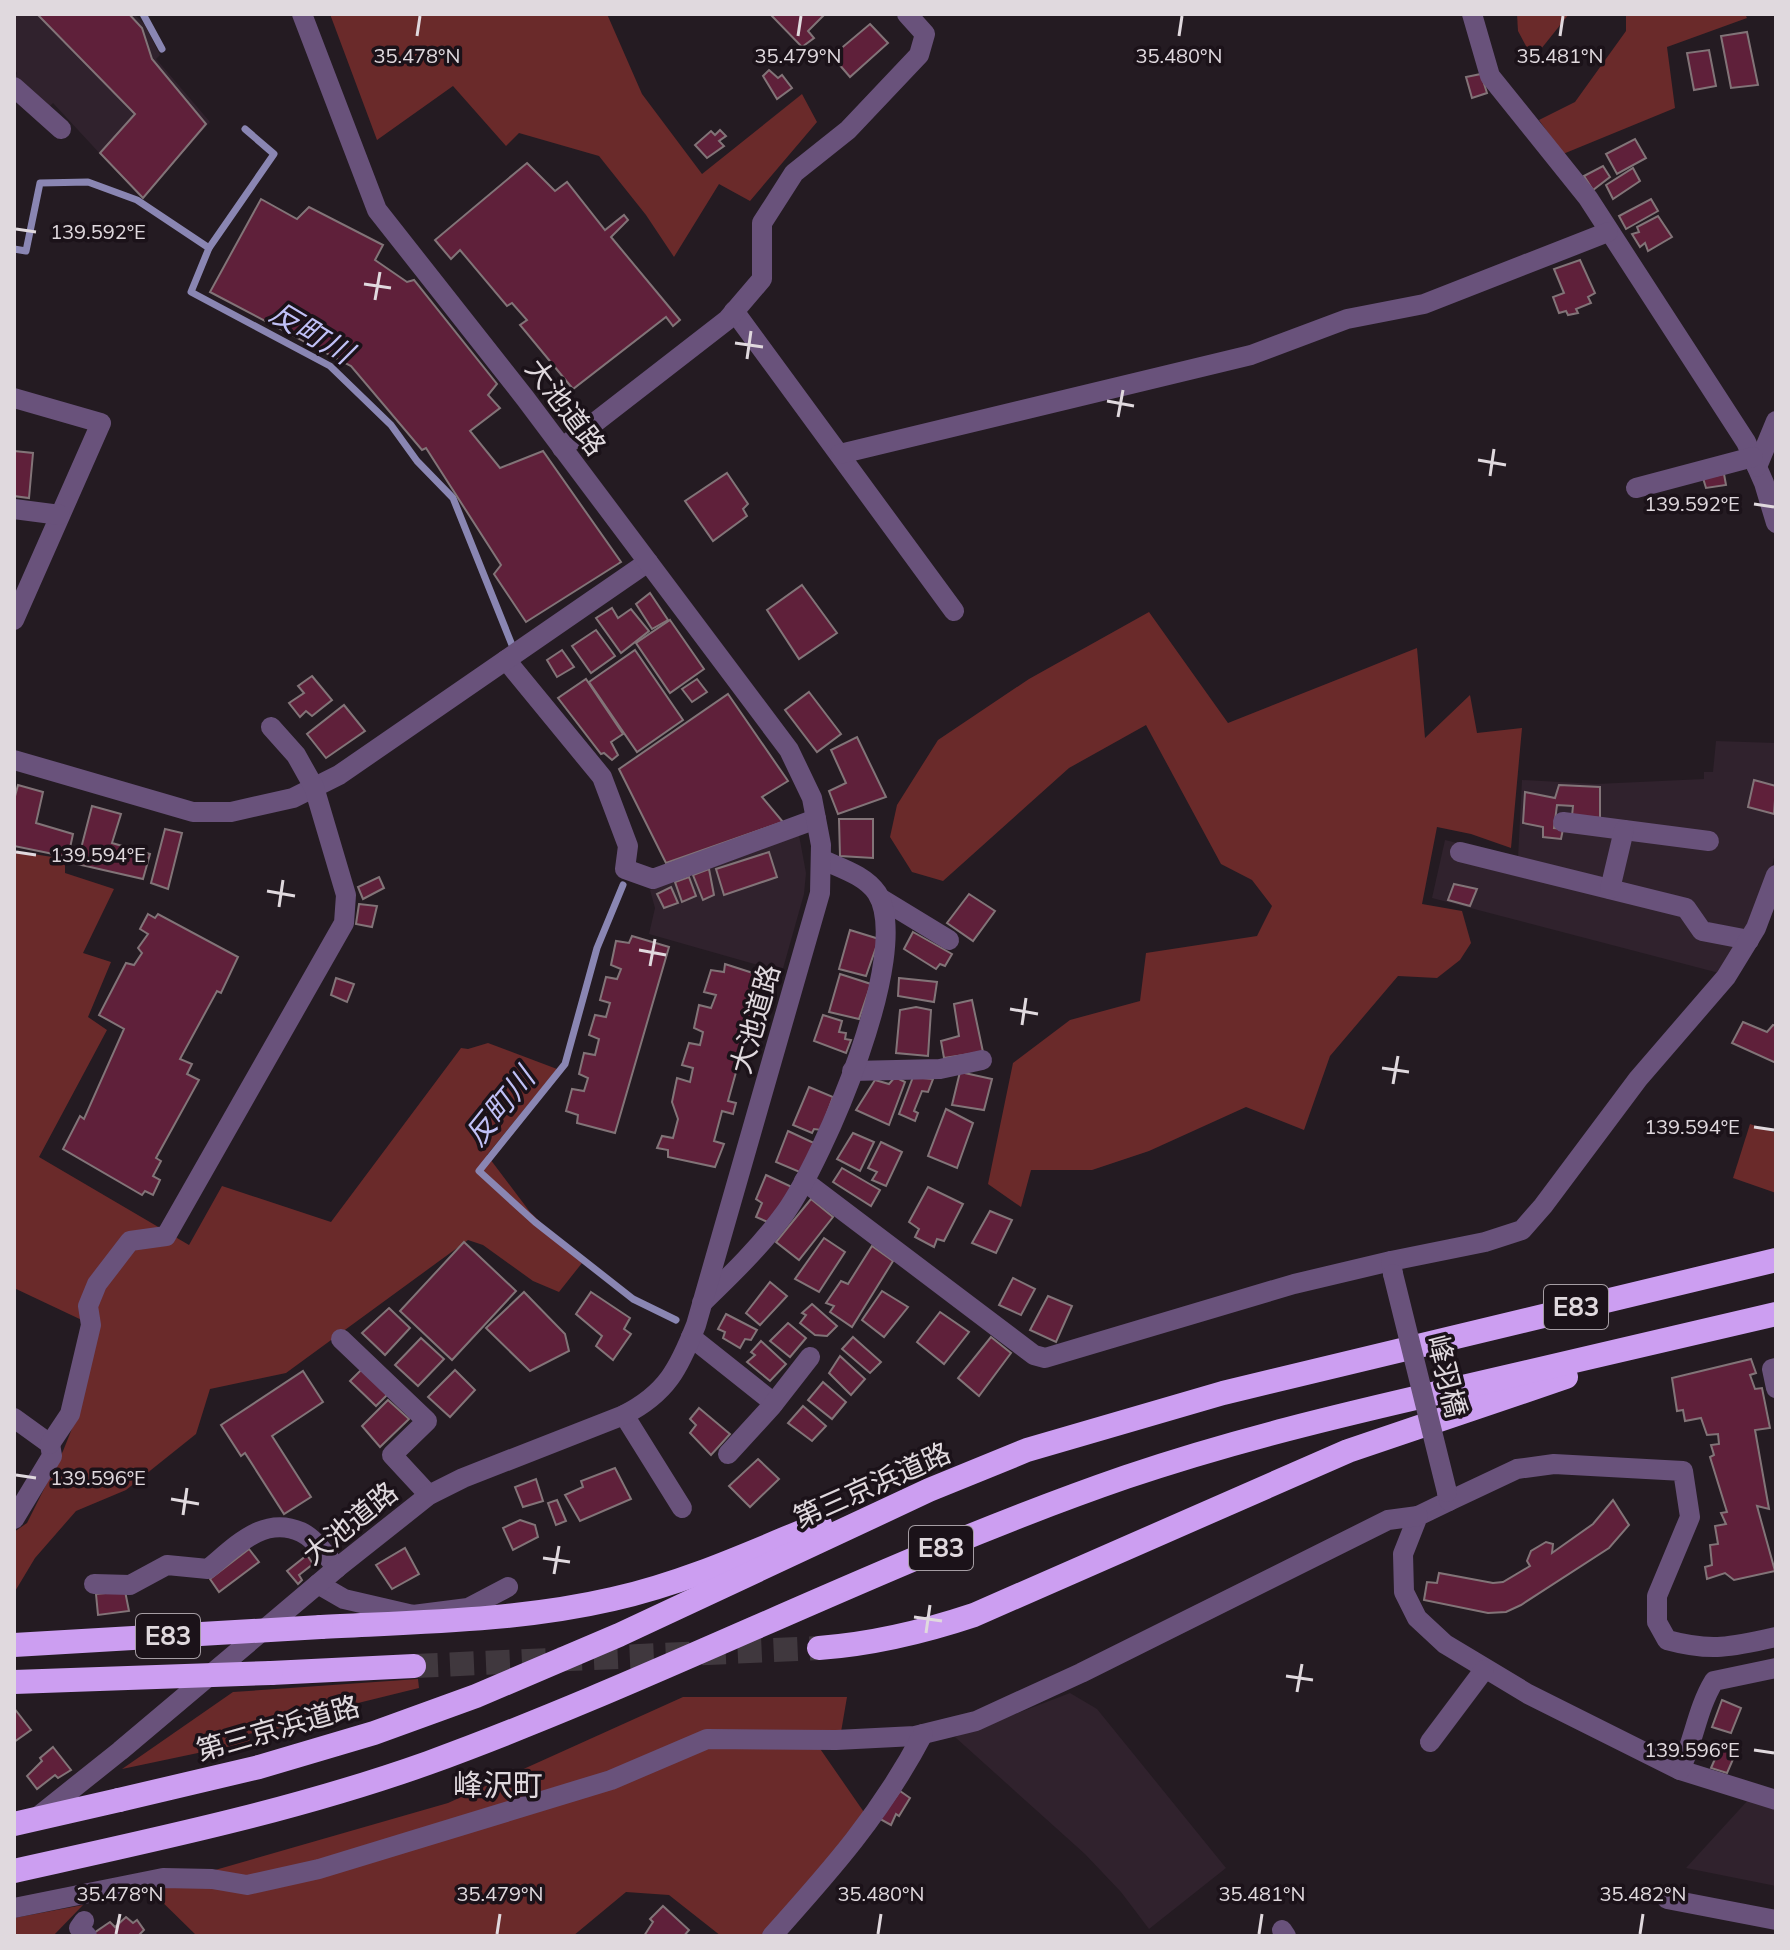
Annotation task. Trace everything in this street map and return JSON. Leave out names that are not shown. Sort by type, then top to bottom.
[{"type":"highway","name":"第三京浜道路","points":[[14,1824],[259,1767],[374,1733],[476,1696],[619,1635],[929,1490],[1027,1450],[1239,1389],[1776,1260]]},
{"type":"highway","name":"E83","points":[[14,1871],[192,1832],[307,1802],[427,1763],[603,1694],[922,1555],[1175,1461],[1345,1414],[1776,1314]]},
{"type":"highway","name":"E83","points":[[819,1648],[864,1645],[918,1634],[974,1615],[1348,1451],[1713,1329]]},
{"type":"highway","name":"E83","points":[[14,1645],[539,1611],[612,1599],[723,1564],[924,1480],[1024,1443],[1141,1416]]},
{"type":"highway","name":"E83","points":[[14,1682],[414,1666]]},
{"type":"street","name":"大池道路","points":[[14,1835],[429,1495],[463,1478],[624,1415],[658,1393],[678,1369],[691,1337],[820,893],[821,859],[812,798],[789,750],[562,448],[377,210],[302,14]]},
{"type":"street","points":[[562,448],[727,320],[762,279],[762,223],[794,173],[848,130],[919,55],[925,34],[907,14]]},
{"type":"street","points":[[1472,14],[1490,76],[1570,174],[1746,442],[1776,523]]},
{"type":"street","points":[[14,87],[61,129]]},
{"type":"street","points":[[840,454],[1251,355],[1347,319],[1424,304],[1608,232]]},
{"type":"street","points":[[734,311],[954,611]]},
{"type":"street","points":[[14,398],[101,423],[14,620]]},
{"type":"street","points":[[1755,462],[1776,421]]},
{"type":"street","points":[[1636,488],[1755,462]]},
{"type":"street","points":[[14,509],[60,515]]},
{"type":"street","points":[[14,760],[193,812],[231,812],[293,798],[339,775],[648,562]]},
{"type":"street","points":[[506,660],[602,777],[628,846],[625,869],[653,879],[816,819]]},
{"type":"street","points":[[14,1519],[52,1456],[50,1444],[70,1414],[91,1325],[88,1306],[97,1284],[130,1241],[166,1236],[344,923],[346,895],[314,787],[296,755],[271,727]]},
{"type":"street","points":[[1563,822],[1709,841]]},
{"type":"street","points":[[1610,889],[1624,830]]},
{"type":"street","points":[[1460,852],[1686,908],[1702,931],[1749,940]]},
{"type":"street","points":[[702,1303],[738,1268],[785,1212],[804,1181],[832,1125],[869,1027],[883,968],[888,924],[880,898],[868,881],[821,859]]},
{"type":"street","points":[[804,1181],[1034,1355],[1045,1358],[1294,1284],[1392,1268],[1485,1242],[1522,1230],[1638,1079],[1726,977],[1749,940],[1776,875]]},
{"type":"street","points":[[880,898],[949,940]]},
{"type":"street","points":[[852,1071],[940,1069],[982,1060]]},
{"type":"street","name":"峰羽橋","points":[[1392,1268],[1448,1496]]},
{"type":"street","points":[[691,1337],[774,1403]]},
{"type":"street","points":[[341,1339],[427,1421],[392,1455],[429,1495]]},
{"type":"street","points":[[728,1454],[810,1357]]},
{"type":"street","points":[[1776,1368],[1772,1369],[1776,1388]]},
{"type":"street","points":[[624,1415],[682,1508]]},
{"type":"street","points":[[14,1418],[50,1444]]},
{"type":"street","points":[[14,1908],[106,1896],[163,1878],[212,1879],[247,1885],[319,1869],[611,1780],[707,1739],[836,1740],[923,1734],[976,1721],[1081,1673],[1388,1520],[1418,1516],[1448,1496],[1517,1469],[1554,1464],[1683,1471],[1690,1517],[1657,1596],[1657,1622],[1667,1640],[1697,1648],[1736,1646],[1776,1637]]},
{"type":"street","points":[[1418,1516],[1403,1554],[1404,1592],[1417,1618],[1445,1644],[1528,1694],[1680,1770],[1776,1800]]},
{"type":"street","points":[[94,1584],[130,1585],[167,1565],[208,1569],[254,1532],[275,1527],[303,1533],[337,1568]]},
{"type":"street","points":[[318,1584],[344,1599],[413,1615],[468,1608],[508,1587]]},
{"type":"street","points":[[1680,1770],[1703,1699],[1714,1681],[1776,1668]]},
{"type":"street","points":[[1430,1742],[1484,1670]]},
{"type":"street","points":[[772,1936],[833,1870],[872,1820],[923,1734]]},
{"type":"street","points":[[1667,1899],[1776,1920]]},
{"type":"shaded area","points":[[14,14],[134,14],[145,25],[160,55],[156,59],[210,122],[142,199],[53,103],[49,107],[15,78]]},
{"type":"shaded area","points":[[330,14],[607,14],[642,94],[702,174],[802,94],[817,122],[750,201],[719,184],[674,257],[646,215],[599,156],[519,133],[506,146],[453,86],[377,140]]},
{"type":"shaded area","points":[[1517,14],[1569,14],[1533,59],[1518,31]]},
{"type":"shaded area","points":[[1626,14],[1745,14],[1747,18],[1667,47],[1675,108],[1563,154],[1539,120],[1575,102],[1626,31]]},
{"type":"shaded area","points":[[1149,612],[1228,723],[1417,648],[1425,738],[1470,695],[1477,733],[1522,728],[1511,848],[1471,834],[1437,827],[1422,904],[1462,911],[1471,943],[1460,960],[1437,978],[1398,976],[1330,1056],[1304,1130],[1246,1107],[1149,1151],[1092,1170],[1031,1170],[1021,1207],[988,1184],[1013,1063],[1070,1020],[1140,1001],[1146,953],[1257,936],[1272,906],[1252,880],[1221,864],[1146,725],[1069,768],[943,881],[912,872],[890,837],[897,805],[938,740],[1029,679]]},
{"type":"shaded area","points":[[1716,741],[1776,743],[1776,849],[1771,871],[1753,917],[1719,973],[1432,898],[1445,840],[1518,858],[1522,780],[1596,784],[1704,779],[1704,772],[1713,772]]},
{"type":"shaded area","points":[[799,835],[806,873],[804,894],[782,972],[649,934],[655,908],[650,890]]},
{"type":"shaded area","points":[[14,851],[65,859],[65,873],[114,889],[83,953],[111,962],[88,1017],[107,1030],[39,1157],[189,1245],[222,1186],[331,1222],[461,1048],[488,1043],[557,1069],[487,1155],[530,1212],[582,1263],[559,1292],[533,1281],[483,1245],[468,1240],[286,1373],[210,1389],[196,1434],[126,1490],[76,1511],[35,1558],[14,1593],[14,1532],[27,1523],[79,1411],[86,1322],[14,1288]]},
{"type":"shaded area","points":[[1750,1124],[1776,1133],[1776,1193],[1733,1178]]},
{"type":"shaded area","points":[[418,1679],[419,1688],[285,1721],[286,1727],[248,1734],[250,1742],[122,1769],[233,1692]]},
{"type":"shaded area","points":[[1070,1693],[1097,1709],[1226,1868],[1149,1929],[1121,1892],[1085,1854],[955,1737]]},
{"type":"shaded area","points":[[683,1697],[847,1697],[841,1732],[814,1740],[868,1818],[766,1936],[721,1936],[669,1895],[626,1892],[573,1936],[197,1936],[149,1889],[448,1803]]},
{"type":"shaded area","points":[[1750,1798],[1776,1806],[1776,1886],[1686,1868]]},
{"type":"shaded area","points":[[83,1905],[53,1936],[14,1936],[14,1918]]},
{"type":"building","points":[[37,14],[129,14],[142,28],[152,59],[206,124],[143,198],[100,153],[135,114]]},
{"type":"building","points":[[770,14],[825,14],[808,31],[814,38],[802,47]]},
{"type":"building","points":[[870,24],[888,43],[850,77],[832,56]]},
{"type":"building","points":[[1747,32],[1758,85],[1731,88],[1721,36]]},
{"type":"building","points":[[1709,50],[1716,86],[1694,90],[1687,53]]},
{"type":"building","points":[[769,70],[778,78],[782,75],[792,88],[777,99],[763,76]]},
{"type":"building","points":[[1481,74],[1487,93],[1472,98],[1466,77]]},
{"type":"building","points":[[720,130],[726,136],[719,141],[724,146],[707,158],[695,145],[711,131],[715,135]]},
{"type":"building","points":[[1635,139],[1646,158],[1617,174],[1606,154]]},
{"type":"building","points":[[527,163],[555,191],[567,182],[605,230],[624,215],[628,220],[611,237],[680,320],[673,326],[666,317],[573,389],[520,325],[527,320],[512,303],[507,306],[460,250],[451,259],[435,240]]},
{"type":"building","points":[[1603,166],[1610,177],[1593,190],[1584,176]]},
{"type":"building","points":[[1633,168],[1640,181],[1613,199],[1606,185]]},
{"type":"building","points":[[261,199],[297,219],[309,207],[383,245],[375,260],[407,282],[414,280],[497,384],[488,395],[500,408],[470,431],[500,468],[543,451],[621,562],[526,622],[494,574],[501,565],[426,448],[422,450],[351,366],[210,292]]},
{"type":"building","points":[[1651,199],[1658,211],[1626,229],[1619,216]]},
{"type":"building","points":[[1658,216],[1672,237],[1648,251],[1645,243],[1640,247],[1632,234],[1639,232],[1637,227]]},
{"type":"building","points":[[1580,260],[1595,293],[1588,297],[1591,303],[1576,309],[1578,313],[1559,313],[1553,297],[1564,293],[1554,269]]},
{"type":"building","points":[[14,451],[33,453],[29,498],[14,496]]},
{"type":"building","points":[[727,473],[748,504],[743,509],[747,516],[713,541],[685,501]]},
{"type":"building","points":[[1724,474],[1726,485],[1706,488],[1703,478]]},
{"type":"building","points":[[802,585],[837,633],[799,659],[767,610]]},
{"type":"building","points":[[650,593],[668,620],[652,629],[636,604]]},
{"type":"building","points":[[612,608],[618,618],[631,609],[649,631],[621,653],[596,618]]},
{"type":"building","points":[[670,620],[704,669],[670,693],[636,643]]},
{"type":"building","points":[[596,630],[615,656],[591,673],[572,646]]},
{"type":"building","points":[[562,650],[574,667],[557,677],[547,660]]},
{"type":"building","points":[[635,650],[683,720],[637,752],[589,682]]},
{"type":"building","points":[[312,676],[332,700],[312,716],[306,711],[300,717],[289,703],[304,693],[298,686]]},
{"type":"building","points":[[586,679],[623,734],[611,742],[618,755],[612,760],[601,754],[558,698]]},
{"type":"building","points":[[697,679],[707,692],[692,702],[682,689]]},
{"type":"building","points":[[809,692],[841,734],[817,752],[785,710]]},
{"type":"building","points":[[728,694],[788,781],[762,797],[783,822],[666,863],[619,769]]},
{"type":"building","points":[[344,705],[365,731],[326,758],[307,734]]},
{"type":"building","points":[[857,737],[886,797],[838,814],[829,791],[846,783],[831,750]]},
{"type":"building","points":[[1754,780],[1776,786],[1774,814],[1748,807]]},
{"type":"building","points":[[18,785],[43,792],[36,823],[73,834],[68,857],[14,846],[14,800]]},
{"type":"building","points":[[1559,785],[1600,787],[1600,818],[1572,816],[1573,806],[1557,805],[1554,828],[1563,829],[1561,839],[1543,837],[1543,827],[1523,823],[1525,792],[1555,798]]},
{"type":"building","points":[[92,806],[121,814],[112,843],[150,854],[143,879],[77,864]]},
{"type":"building","points":[[839,819],[873,819],[873,858],[840,856]]},
{"type":"building","points":[[165,829],[182,833],[168,889],[151,883]]},
{"type":"building","points":[[769,852],[777,877],[724,895],[716,869]]},
{"type":"building","points":[[709,869],[714,895],[703,900],[693,875]]},
{"type":"building","points":[[379,877],[384,888],[363,899],[358,887]]},
{"type":"building","points":[[689,877],[696,896],[682,902],[675,882]]},
{"type":"building","points":[[1454,884],[1477,889],[1470,906],[1448,900]]},
{"type":"building","points":[[671,887],[678,903],[664,908],[657,894]]},
{"type":"building","points":[[969,894],[995,911],[973,941],[947,923]]},
{"type":"building","points":[[359,904],[377,906],[372,927],[356,924]]},
{"type":"building","points":[[148,914],[155,918],[158,914],[238,957],[221,993],[217,991],[180,1059],[192,1064],[187,1074],[199,1080],[156,1158],[161,1161],[153,1176],[160,1180],[153,1195],[145,1191],[142,1195],[63,1149],[80,1116],[84,1119],[124,1029],[99,1015],[126,963],[134,965],[142,953],[138,948],[148,934],[140,929]]},
{"type":"building","points":[[850,930],[879,939],[866,976],[839,969]]},
{"type":"building","points":[[913,932],[952,954],[945,966],[940,964],[936,969],[904,949]]},
{"type":"building","points":[[632,936],[669,947],[615,1133],[577,1123],[578,1115],[566,1111],[572,1089],[584,1091],[588,1078],[579,1074],[584,1053],[595,1055],[599,1039],[589,1035],[595,1015],[606,1017],[610,1003],[600,1000],[606,977],[617,979],[621,969],[611,965],[616,941],[629,943]]},
{"type":"building","points":[[725,964],[759,975],[757,983],[761,984],[761,989],[769,991],[763,1013],[753,1011],[728,1101],[736,1103],[733,1114],[722,1111],[714,1141],[724,1144],[715,1167],[668,1157],[668,1150],[657,1148],[662,1136],[673,1138],[678,1119],[672,1102],[677,1078],[690,1082],[693,1068],[682,1065],[689,1043],[700,1045],[703,1032],[694,1028],[699,1005],[711,1008],[716,995],[704,992],[711,970],[724,972]]},
{"type":"building","points":[[840,974],[871,984],[859,1019],[829,1012]]},
{"type":"building","points":[[336,978],[354,984],[347,1002],[331,995]]},
{"type":"building","points":[[899,978],[937,982],[934,1002],[898,996]]},
{"type":"building","points":[[972,1000],[983,1052],[944,1058],[941,1041],[959,1036],[954,1004]]},
{"type":"building","points":[[916,1007],[931,1010],[928,1056],[896,1053],[900,1010]]},
{"type":"building","points":[[823,1015],[842,1021],[839,1032],[846,1033],[845,1039],[851,1040],[846,1053],[814,1041]]},
{"type":"building","points":[[1743,1022],[1767,1032],[1773,1025],[1776,1026],[1776,1063],[1732,1043]]},
{"type":"building","points":[[960,1072],[992,1079],[984,1110],[952,1105]]},
{"type":"building","points":[[895,1077],[905,1082],[889,1125],[856,1110],[875,1080],[889,1084]]},
{"type":"building","points":[[913,1077],[933,1079],[928,1092],[922,1091],[914,1111],[918,1113],[915,1121],[899,1114]]},
{"type":"building","points":[[809,1087],[833,1097],[821,1130],[814,1129],[812,1133],[793,1125]]},
{"type":"building","points":[[946,1109],[973,1123],[957,1168],[928,1156]]},
{"type":"building","points":[[788,1131],[816,1144],[802,1173],[776,1162]]},
{"type":"building","points":[[853,1133],[874,1142],[860,1171],[837,1159]]},
{"type":"building","points":[[881,1142],[902,1152],[886,1186],[872,1180],[877,1172],[868,1168]]},
{"type":"building","points":[[842,1168],[880,1190],[871,1206],[833,1182]]},
{"type":"building","points":[[766,1175],[794,1188],[770,1223],[756,1217],[762,1203],[756,1199]]},
{"type":"building","points":[[928,1187],[963,1204],[944,1241],[937,1239],[934,1247],[915,1237],[919,1229],[909,1222]]},
{"type":"building","points":[[811,1199],[833,1217],[799,1260],[776,1242]]},
{"type":"building","points":[[990,1211],[1012,1220],[996,1253],[972,1243]]},
{"type":"building","points":[[824,1238],[845,1252],[819,1292],[795,1279]]},
{"type":"building","points":[[464,1242],[516,1291],[452,1360],[400,1311]]},
{"type":"building","points":[[872,1246],[893,1261],[852,1327],[830,1312],[834,1306],[826,1303],[841,1281],[848,1284]]},
{"type":"building","points":[[1013,1278],[1035,1289],[1021,1315],[999,1305]]},
{"type":"building","points":[[770,1282],[787,1296],[760,1325],[746,1313]]},
{"type":"building","points":[[882,1291],[908,1307],[884,1337],[862,1320]]},
{"type":"building","points":[[524,1292],[565,1334],[569,1351],[530,1371],[486,1328]]},
{"type":"building","points":[[591,1292],[630,1318],[624,1329],[631,1334],[613,1360],[596,1346],[602,1336],[576,1314]]},
{"type":"building","points":[[1048,1296],[1072,1306],[1056,1342],[1030,1330]]},
{"type":"building","points":[[812,1304],[837,1326],[827,1336],[815,1335],[800,1323],[806,1315],[802,1313]]},
{"type":"building","points":[[389,1308],[410,1328],[385,1355],[362,1333]]},
{"type":"building","points":[[940,1312],[969,1332],[944,1364],[917,1342]]},
{"type":"building","points":[[726,1314],[757,1330],[751,1340],[745,1339],[740,1348],[723,1338],[725,1332],[718,1329]]},
{"type":"building","points":[[788,1323],[806,1338],[790,1357],[770,1341]]},
{"type":"building","points":[[853,1337],[881,1362],[870,1373],[842,1349]]},
{"type":"building","points":[[991,1337],[1011,1353],[979,1396],[958,1378]]},
{"type":"building","points":[[421,1338],[444,1359],[418,1386],[395,1365]]},
{"type":"building","points":[[761,1341],[786,1364],[770,1381],[747,1362],[755,1355],[751,1352]]},
{"type":"building","points":[[840,1356],[865,1379],[851,1395],[829,1373]]},
{"type":"building","points":[[1751,1359],[1756,1373],[1750,1375],[1755,1389],[1762,1388],[1770,1428],[1755,1430],[1769,1509],[1757,1506],[1775,1571],[1734,1580],[1725,1573],[1707,1579],[1705,1567],[1712,1565],[1710,1545],[1718,1544],[1715,1526],[1726,1524],[1721,1513],[1727,1512],[1710,1457],[1714,1455],[1711,1445],[1719,1444],[1718,1434],[1707,1435],[1701,1418],[1685,1421],[1683,1410],[1677,1411],[1672,1378]]},
{"type":"building","points":[[361,1370],[388,1394],[376,1406],[350,1381]]},
{"type":"building","points":[[455,1370],[475,1390],[450,1417],[428,1397]]},
{"type":"building","points":[[303,1371],[323,1402],[272,1436],[311,1497],[284,1514],[245,1453],[241,1456],[221,1425]]},
{"type":"building","points":[[823,1382],[846,1402],[832,1419],[808,1400]]},
{"type":"building","points":[[388,1400],[409,1419],[380,1447],[362,1426]]},
{"type":"building","points":[[803,1406],[826,1426],[812,1441],[788,1423]]},
{"type":"building","points":[[699,1408],[730,1434],[711,1455],[690,1433],[696,1425],[690,1419]]},
{"type":"building","points":[[758,1459],[779,1479],[750,1507],[729,1486]]},
{"type":"building","points":[[615,1468],[631,1499],[580,1521],[565,1495],[583,1487],[581,1481]]},
{"type":"building","points":[[536,1479],[543,1501],[523,1507],[515,1487]]},
{"type":"building","points":[[557,1500],[566,1521],[556,1525],[548,1503]]},
{"type":"building","points":[[1613,1500],[1629,1525],[1609,1548],[1521,1605],[1506,1612],[1488,1613],[1424,1600],[1427,1582],[1437,1583],[1439,1573],[1503,1582],[1530,1566],[1527,1561],[1531,1551],[1546,1542],[1553,1544],[1552,1553],[1593,1524]]},
{"type":"building","points":[[520,1520],[535,1525],[538,1537],[513,1550],[503,1528]]},
{"type":"building","points":[[405,1548],[419,1574],[392,1589],[376,1565]]},
{"type":"building","points":[[249,1549],[259,1562],[219,1592],[210,1579]]},
{"type":"building","points":[[307,1555],[313,1564],[299,1575],[302,1580],[298,1584],[287,1571]]},
{"type":"building","points":[[125,1591],[129,1611],[98,1615],[96,1594]]},
{"type":"building","points":[[1722,1700],[1741,1708],[1731,1733],[1712,1727]]},
{"type":"building","points":[[14,1708],[31,1730],[14,1742]]},
{"type":"building","points":[[1722,1743],[1737,1750],[1727,1773],[1711,1768]]},
{"type":"building","points":[[53,1747],[71,1770],[58,1778],[55,1775],[37,1789],[27,1776]]},
{"type":"building","points":[[900,1791],[910,1798],[891,1825],[880,1819]]},
{"type":"building","points":[[663,1906],[689,1930],[684,1936],[644,1936],[653,1922],[650,1919]]},
{"type":"building","points":[[126,1917],[133,1923],[137,1920],[144,1930],[138,1936],[97,1936],[94,1933],[110,1922],[115,1927]]},
{"type":"waterway","name":"反町川","points":[[143,14],[162,49]]},
{"type":"waterway","name":"反町川","points":[[245,129],[274,154],[209,248],[191,292],[330,366],[391,425],[417,461],[453,498],[512,645]]},
{"type":"waterway","points":[[14,249],[26,251],[40,183],[88,182],[137,200],[209,248]]},
{"type":"waterway","name":"反町川","points":[[623,885],[597,948],[565,1064],[479,1171],[535,1222],[633,1299],[676,1320]]},
{"type":"tunnel","points":[[414,1666],[819,1648]]},
{"type":"district","name":"峰沢町","points":[[498,1786]]}]
